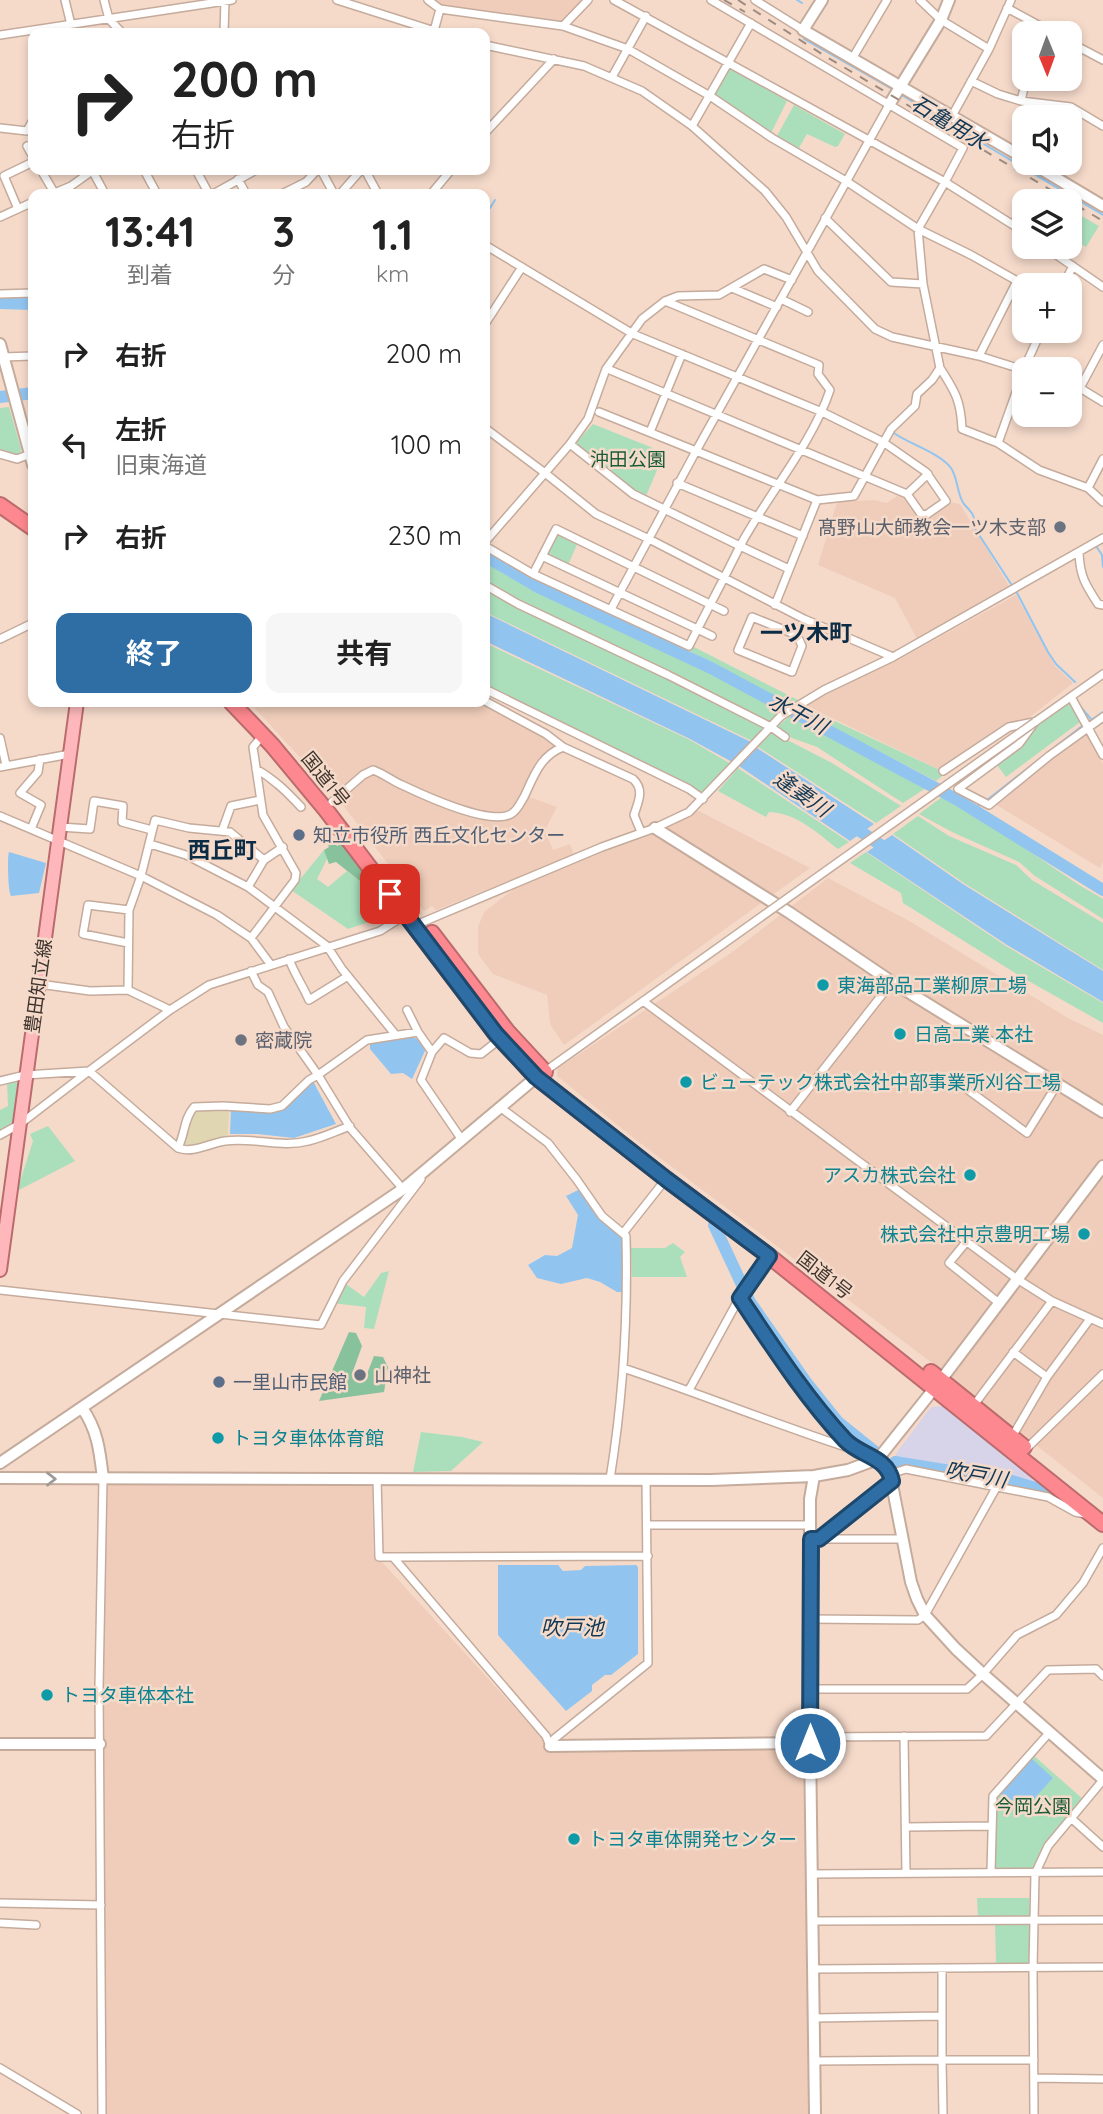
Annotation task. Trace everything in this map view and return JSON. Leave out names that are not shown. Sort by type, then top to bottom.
[{"type":"highway","points":[[0,494],[28,513]]},
{"type":"highway","points":[[0,505],[28,525]]},
{"type":"highway","name":"国道1号","points":[[236,707],[327,810],[500,1039],[666,1179],[938,1383],[974,1405],[1026,1449],[1099,1518]]},
{"type":"highway","name":"国道1号","points":[[248,707],[332,802],[540,1074],[782,1254],[1099,1518]]},
{"type":"main road","name":"豊田知立線","points":[[0,1270],[76,707]]},
{"type":"street","points":[[65,0],[72,28]]},
{"type":"street","points":[[104,0],[109,19],[117,28]]},
{"type":"street","points":[[47,28],[227,0],[224,28]]},
{"type":"street","points":[[337,0],[425,28]]},
{"type":"street","points":[[428,0],[440,9],[563,26],[628,49],[710,96],[918,229],[1012,278]]},
{"type":"street","points":[[563,26],[588,0]]},
{"type":"street","points":[[614,0],[945,182],[1012,224]]},
{"type":"street","points":[[711,0],[963,148],[918,229],[923,284],[940,368],[961,406],[962,429],[998,443],[1039,470],[1088,488],[1103,502]]},
{"type":"street","points":[[755,0],[1012,152]]},
{"type":"street","points":[[803,30],[822,0]]},
{"type":"street","points":[[852,59],[887,0]]},
{"type":"street","points":[[920,0],[941,20],[989,49]]},
{"type":"street","points":[[611,609],[677,484],[868,141],[941,20],[949,0]]},
{"type":"street","points":[[953,116],[989,49],[1009,4],[1035,21]]},
{"type":"street","points":[[438,28],[440,9]]},
{"type":"street","points":[[612,77],[646,16]]},
{"type":"street","points":[[692,126],[751,23]]},
{"type":"street","points":[[0,36],[28,31]]},
{"type":"street","points":[[490,46],[584,66],[651,96],[692,126],[765,191],[786,217],[818,271],[875,329],[892,337],[979,356],[1012,366]]},
{"type":"street","points":[[1082,49],[1103,60]]},
{"type":"street","points":[[490,128],[554,59]]},
{"type":"street","points":[[971,81],[1021,101],[1071,107],[1103,126]]},
{"type":"street","points":[[1021,101],[1023,91]]},
{"type":"street","points":[[0,128],[28,129]]},
{"type":"street","points":[[18,209],[4,176],[28,164]]},
{"type":"street","points":[[65,189],[85,175]]},
{"type":"street","points":[[220,189],[246,175]]},
{"type":"street","points":[[292,189],[314,175]]},
{"type":"street","points":[[346,189],[358,175]]},
{"type":"street","points":[[435,189],[446,175]]},
{"type":"street","points":[[1051,175],[1103,206]]},
{"type":"street","points":[[238,179],[243,189]]},
{"type":"street","points":[[0,216],[28,204]]},
{"type":"street","points":[[825,218],[891,282],[923,284]]},
{"type":"street","points":[[490,248],[633,334],[822,412],[883,442],[928,474],[946,501],[926,515],[921,514],[907,494],[610,370]]},
{"type":"street","points":[[1063,259],[1103,287]]},
{"type":"street","points":[[1069,273],[1073,266]]},
{"type":"street","points":[[490,316],[522,267]]},
{"type":"street","points":[[490,538],[588,419],[606,369],[642,319],[665,301],[678,296],[719,295],[764,269],[792,280]]},
{"type":"street","points":[[732,288],[808,312]]},
{"type":"street","points":[[0,294],[28,293]]},
{"type":"street","points":[[979,356],[1012,297]]},
{"type":"street","points":[[490,547],[533,574],[689,646],[756,516],[822,412],[830,390],[818,374],[820,365],[665,301]]},
{"type":"street","points":[[0,344],[28,445]]},
{"type":"street","points":[[1082,385],[1102,350]]},
{"type":"street","points":[[650,432],[682,354]]},
{"type":"street","points":[[2,359],[28,356]]},
{"type":"street","points":[[599,412],[817,500],[854,496],[891,429],[915,406],[918,394],[940,368]]},
{"type":"street","points":[[1082,389],[1103,402]]},
{"type":"street","points":[[998,443],[1012,404]]},
{"type":"street","points":[[490,432],[596,514],[649,538],[804,619],[893,657]]},
{"type":"street","points":[[570,443],[633,494],[789,569]]},
{"type":"street","points":[[0,454],[17,459],[28,456]]},
{"type":"street","points":[[1088,488],[1103,459]]},
{"type":"street","points":[[907,494],[928,474]]},
{"type":"street","points":[[677,484],[803,536]]},
{"type":"street","points":[[775,605],[817,500]]},
{"type":"street","points":[[533,574],[556,529],[724,611]]},
{"type":"street","points":[[423,922],[656,828],[689,812],[782,716],[824,690],[893,657],[1103,538]]},
{"type":"street","points":[[1079,552],[1080,574],[1084,583],[1098,604],[1103,605]]},
{"type":"street","points":[[542,556],[712,636]]},
{"type":"street","points":[[490,588],[771,727],[785,737]]},
{"type":"street","points":[[752,617],[797,635],[803,646],[792,672],[738,650],[752,617]]},
{"type":"street","points":[[797,635],[804,619]]},
{"type":"street","points":[[0,639],[28,625]]},
{"type":"street","points":[[0,1463],[403,1189],[540,1074],[1103,674]]},
{"type":"street","points":[[490,691],[690,789],[703,799]]},
{"type":"street","points":[[1071,697],[1103,755]]},
{"type":"street","points":[[490,704],[546,734],[563,747],[633,779],[641,793],[634,815],[641,832]]},
{"type":"street","points":[[1035,722],[1019,744],[958,789],[989,804],[1103,717]]},
{"type":"street","points":[[943,771],[1009,727],[1035,722]]},
{"type":"street","points":[[251,939],[295,880],[296,873],[263,815],[253,747],[263,735]]},
{"type":"street","points":[[0,738],[3,766],[70,754]]},
{"type":"street","points":[[332,802],[363,775],[373,770],[385,774],[399,784],[472,812],[491,817],[509,816],[518,808],[541,762],[551,752],[563,747]]},
{"type":"street","points":[[31,829],[41,805],[20,793],[38,772],[40,760]]},
{"type":"street","points":[[256,769],[278,783],[301,807]]},
{"type":"street","points":[[222,831],[231,806],[260,800]]},
{"type":"street","points":[[60,827],[90,829],[94,801],[123,806],[122,822],[152,830]]},
{"type":"street","points":[[0,816],[141,876],[216,915],[251,939],[271,965]]},
{"type":"street","points":[[128,990],[129,911],[155,820],[189,828],[222,831],[238,838],[264,860]]},
{"type":"street","points":[[656,828],[892,982],[1103,1112]]},
{"type":"street","points":[[150,844],[186,855],[248,887],[327,946],[395,1034]]},
{"type":"street","points":[[248,887],[264,860],[283,848]]},
{"type":"street","points":[[128,943],[83,934],[88,905],[129,911]]},
{"type":"street","points":[[0,1135],[20,1124],[170,1010],[209,985],[380,931],[405,915]]},
{"type":"street","points":[[289,959],[296,979],[302,984],[309,1000],[348,976]]},
{"type":"street","points":[[251,971],[258,985],[268,992],[284,1027],[349,1126],[403,1189]]},
{"type":"street","points":[[790,1112],[892,982]]},
{"type":"street","points":[[39,984],[90,991],[128,990],[170,1010]]},
{"type":"street","points":[[643,1001],[1017,1279],[1052,1300],[1103,1324]]},
{"type":"street","points":[[407,1010],[432,1052]]},
{"type":"street","points":[[178,1148],[184,1136],[187,1115],[194,1107],[270,1109],[282,1106],[309,1080],[367,1040],[418,1032]]},
{"type":"street","points":[[462,1140],[421,1080],[432,1052],[444,1038],[470,1053],[481,1054],[500,1039]]},
{"type":"street","points":[[0,1081],[25,1075],[89,1071],[178,1148],[187,1152],[228,1140],[258,1140],[282,1144],[308,1142],[349,1126]]},
{"type":"street","points":[[953,1079],[1027,1133],[1058,1083]]},
{"type":"street","points":[[501,1108],[548,1143],[601,1216],[626,1236],[627,1294],[623,1368],[610,1479]]},
{"type":"street","points":[[0,1478],[646,1480],[814,1476],[848,1470],[878,1459],[1103,1166]]},
{"type":"street","points":[[0,1290],[321,1325],[343,1282],[427,1170]]},
{"type":"street","points":[[624,1232],[666,1179]]},
{"type":"street","points":[[381,1203],[391,1218]]},
{"type":"street","points":[[967,1241],[949,1263],[999,1303]]},
{"type":"street","points":[[689,1390],[743,1293],[769,1256]]},
{"type":"street","points":[[743,1293],[788,1370],[855,1450]]},
{"type":"street","points":[[974,1405],[1052,1300]]},
{"type":"street","points":[[1012,1437],[1047,1377],[1090,1319]]},
{"type":"street","points":[[1013,1352],[1047,1377]]},
{"type":"street","points":[[623,1368],[878,1459],[891,1478],[916,1600],[925,1615],[950,1644],[1103,1780],[1048,1846],[1035,1874],[1034,2114]]},
{"type":"street","points":[[1026,1449],[1103,1374]]},
{"type":"street","points":[[82,1408],[90,1418],[98,1440],[103,1479],[100,1744],[102,2114]]},
{"type":"street","points":[[815,1539],[906,1469],[1048,1497],[1075,1511],[1099,1518]]},
{"type":"street","points":[[814,1476],[810,1499],[811,1525],[815,1539],[810,1619],[810,1740],[815,2114]]},
{"type":"street","points":[[377,1478],[379,1557],[648,1556]]},
{"type":"street","points":[[550,1746],[648,1663],[646,1480]]},
{"type":"street","points":[[810,1619],[918,1620],[925,1615],[996,1488]]},
{"type":"street","points":[[647,1525],[811,1525]]},
{"type":"street","points":[[815,1539],[902,1539]]},
{"type":"street","points":[[810,1689],[967,1689],[1017,1635],[1056,1615],[1083,1583],[1103,1548]]},
{"type":"street","points":[[393,1557],[546,1736],[550,1746]]},
{"type":"street","points":[[550,1746],[986,1736],[1048,1670],[1099,1668],[1103,1676]]},
{"type":"street","points":[[991,1872],[993,1796],[1049,1733]]},
{"type":"street","points":[[904,1736],[906,1873]]},
{"type":"street","points":[[0,1744],[100,1744]]},
{"type":"street","points":[[1071,1818],[1103,1847]]},
{"type":"street","points":[[906,1827],[991,1826]]},
{"type":"street","points":[[813,1874],[1103,1872]]},
{"type":"street","points":[[0,1903],[101,1905]]},
{"type":"street","points":[[814,1921],[1103,1920]]},
{"type":"street","points":[[0,1923],[36,1925]]},
{"type":"street","points":[[814,1969],[1103,1967]]},
{"type":"street","points":[[943,1968],[943,2114]]},
{"type":"street","points":[[814,2018],[941,2016]]},
{"type":"street","points":[[815,2061],[1034,2060]]},
{"type":"street","points":[[0,2068],[77,2114]]},
{"type":"street","points":[[1034,2078],[1103,2079]]},
{"type":"shaded area","points":[[433,0],[584,0],[561,23],[441,6]]},
{"type":"shaded area","points":[[901,493],[906,495],[923,517],[931,518],[948,502],[960,504],[1009,586],[917,639],[895,598],[818,565],[837,502],[874,500],[887,503]]},
{"type":"shaded area","points":[[1016,595],[1055,666],[1073,683],[1025,721],[940,770],[805,705],[900,659]]},
{"type":"shaded area","points":[[254,707],[487,707],[535,732],[554,746],[541,758],[521,794],[557,807],[545,830],[553,850],[570,844],[574,855],[436,910],[432,906],[424,911],[339,800]]},
{"type":"shaded area","points":[[1086,731],[1103,764],[1103,862],[1100,868],[995,804]]},
{"type":"shaded area","points":[[697,810],[810,868],[564,1045],[550,1024],[547,995],[493,974],[478,954],[478,927],[484,912],[514,889],[690,816]]},
{"type":"shaded area","points":[[828,878],[911,922],[1068,1018],[1103,1035],[1103,1498],[940,1369],[631,1136],[557,1076],[558,1068],[731,953]]},
{"type":"shaded area","points":[[945,1406],[1049,1491],[1013,1480],[895,1459],[897,1452],[931,1407]]},
{"type":"shaded area","points":[[372,1482],[373,1552],[552,1749],[808,1749],[809,2114],[105,2114],[104,1486]]},
{"type":"green space","points":[[730,67],[787,101],[771,133],[715,95]]},
{"type":"green space","points":[[794,105],[845,134],[838,146],[807,134],[799,148],[777,136]]},
{"type":"green space","points":[[1082,216],[1099,226],[1086,247],[1082,244]]},
{"type":"green space","points":[[9,407],[21,449],[17,455],[0,449],[0,408]]},
{"type":"green space","name":"沖田公園","points":[[593,424],[653,448],[649,459],[660,463],[646,496],[635,491],[576,443]]},
{"type":"green space","points":[[556,532],[578,542],[568,565],[545,555]]},
{"type":"green space","points":[[490,550],[533,576],[692,646],[798,700],[791,705],[690,651],[532,579],[490,556]]},
{"type":"green space","points":[[490,565],[528,588],[725,680],[782,711],[769,723],[490,584]]},
{"type":"green space","points":[[490,590],[766,728],[752,741],[490,614]]},
{"type":"green space","points":[[490,645],[690,740],[731,764],[704,794],[490,688]]},
{"type":"green space","points":[[1070,702],[1080,722],[1006,777],[997,765],[1022,747],[1038,724]]},
{"type":"green space","points":[[805,707],[946,773],[936,781],[800,710]]},
{"type":"green space","points":[[791,715],[926,788],[903,803],[817,747],[792,738],[776,728]]},
{"type":"green space","points":[[772,732],[832,763],[901,806],[876,823],[758,747]]},
{"type":"green space","points":[[738,768],[849,842],[838,849],[798,820],[769,812],[766,817],[718,791]]},
{"type":"green space","points":[[942,797],[1103,899],[1103,919],[1035,876],[1019,862],[919,814]]},
{"type":"green space","points":[[918,816],[949,836],[1016,865],[1032,880],[1103,923],[1103,970],[964,883],[893,834]]},
{"type":"green space","points":[[327,831],[337,846],[343,843],[393,908],[384,909],[370,889],[336,862],[329,864],[324,850],[329,847],[322,836]]},
{"type":"green space","points":[[324,850],[328,857],[317,879],[328,887],[347,871],[370,889],[384,909],[369,922],[348,929],[291,890]]},
{"type":"green space","points":[[866,852],[1006,946],[1103,1003],[1103,1023],[1025,979],[903,903],[901,893],[850,863]]},
{"type":"green space","points":[[19,1079],[15,1122],[0,1130],[0,1110],[8,1106],[7,1082]]},
{"type":"green space","points":[[48,1126],[75,1161],[17,1191],[33,1141],[30,1134]]},
{"type":"green space","points":[[673,1243],[685,1252],[680,1257],[687,1277],[632,1277],[631,1248],[665,1248]]},
{"type":"green space","points":[[389,1271],[374,1329],[364,1328],[366,1307],[332,1303],[346,1284],[364,1297],[381,1273]]},
{"type":"green space","points":[[349,1332],[356,1333],[362,1346],[352,1374],[365,1379],[374,1356],[383,1357],[388,1367],[384,1392],[319,1401]]},
{"type":"green space","points":[[421,1432],[483,1442],[451,1471],[413,1472]]},
{"type":"green space","name":"今岡公園","points":[[1032,1754],[1084,1800],[1034,1872],[994,1870],[994,1797]]},
{"type":"green space","points":[[977,1898],[1029,1898],[1030,1917],[978,1918]]},
{"type":"green space","points":[[995,1924],[1030,1924],[1030,1964],[996,1964]]},
{"type":"sand","points":[[195,1109],[229,1109],[228,1135],[187,1147],[182,1145]]},
{"type":"water","points":[[490,615],[751,742],[732,762],[690,739],[490,643]]},
{"type":"water","points":[[757,748],[874,824],[850,841],[739,766]]},
{"type":"water","points":[[892,835],[963,884],[1103,971],[1103,1002],[1007,945],[867,852]]},
{"type":"water","points":[[9,852],[46,863],[39,893],[11,896]]},
{"type":"water","points":[[410,1036],[420,1041],[425,1051],[412,1079],[403,1073],[391,1074],[370,1049],[370,1044]]},
{"type":"water","points":[[305,1082],[314,1083],[336,1124],[294,1138],[230,1134],[231,1109],[279,1110]]},
{"type":"water","points":[[580,1189],[600,1220],[623,1237],[625,1292],[617,1292],[587,1278],[561,1284],[537,1278],[528,1265],[545,1255],[557,1256],[572,1248],[578,1215],[566,1196]]},
{"type":"water","name":"吹戸池","points":[[498,1565],[558,1565],[563,1571],[581,1570],[585,1566],[636,1565],[638,1654],[611,1675],[605,1675],[592,1685],[592,1691],[566,1711],[498,1635]]},
{"type":"water","points":[[1031,1758],[1053,1778],[1032,1801],[1008,1800],[1000,1793]]},
{"type":"waterway","name":"石亀用水","points":[[797,0],[802,3]]},
{"type":"waterway","name":"石亀用水","points":[[804,39],[892,89]]},
{"type":"waterway","name":"石亀用水","points":[[903,96],[1103,215]]},
{"type":"waterway","points":[[490,208],[495,200]]},
{"type":"waterway","name":"水干川","points":[[0,303],[28,304]]},
{"type":"waterway","name":"逢妻川","points":[[0,397],[28,394]]},
{"type":"waterway","points":[[894,433],[940,458],[951,468],[962,500],[974,517],[974,527],[1013,587]]},
{"type":"waterway","points":[[1096,546],[1102,555],[1103,567]]},
{"type":"waterway","name":"水干川","points":[[490,559],[538,587],[711,668],[956,799],[1103,890]]},
{"type":"waterway","points":[[1016,591],[1048,652],[1075,682]]},
{"type":"waterway","points":[[1079,705],[1091,719]]},
{"type":"waterway","points":[[1087,723],[1103,712]]},
{"type":"waterway","points":[[987,800],[1082,726]]},
{"type":"waterway","name":"水干川","points":[[973,809],[979,805]]},
{"type":"waterway","name":"逢妻川","points":[[848,823],[891,852]]},
{"type":"waterway","name":"吹戸川","points":[[714,1225],[750,1302],[806,1382],[838,1422],[874,1451]]},
{"type":"waterway","name":"吹戸川","points":[[895,1462],[1012,1481],[1055,1494]]},
{"type":"railway","points":[[724,0],[745,12]]},
{"type":"railway","points":[[738,0],[825,56],[1103,221]]},
{"type":"place","name":"髙野山大師教会一ツ木支部","points":[[1060,527]]},
{"type":"place","name":"知立市役所 西丘文化センター","points":[[299,835]]},
{"type":"place","name":"東海部品工業柳原工場","points":[[823,985]]},
{"type":"place","name":"日高工業 本社","points":[[900,1034]]},
{"type":"place","name":"密蔵院","points":[[241,1040]]},
{"type":"place","name":"ビューテック株式会社中部事業所刈谷工場","points":[[686,1082]]},
{"type":"place","name":"アスカ株式会社","points":[[970,1175]]},
{"type":"place","name":"株式会社中京豊明工場","points":[[1084,1234]]},
{"type":"place","name":"山神社","points":[[360,1375]]},
{"type":"place","name":"一里山市民館","points":[[219,1382]]},
{"type":"place","name":"トヨタ車体体育館","points":[[218,1438]]},
{"type":"place","name":"トヨタ車体本社","points":[[47,1695]]},
{"type":"place","name":"トヨタ車体開発センター","points":[[574,1839]]},
{"type":"district","name":"一ツ木町","points":[[806,633]]},
{"type":"district","name":"西丘町","points":[[222,850]]},
{"type":"route","points":[[390,894],[496,1034],[536,1077],[769,1256],[740,1298],[788,1370],[843,1438],[855,1450],[878,1459],[890,1474],[892,1481],[819,1539],[811,1539],[810,1743]]}]
